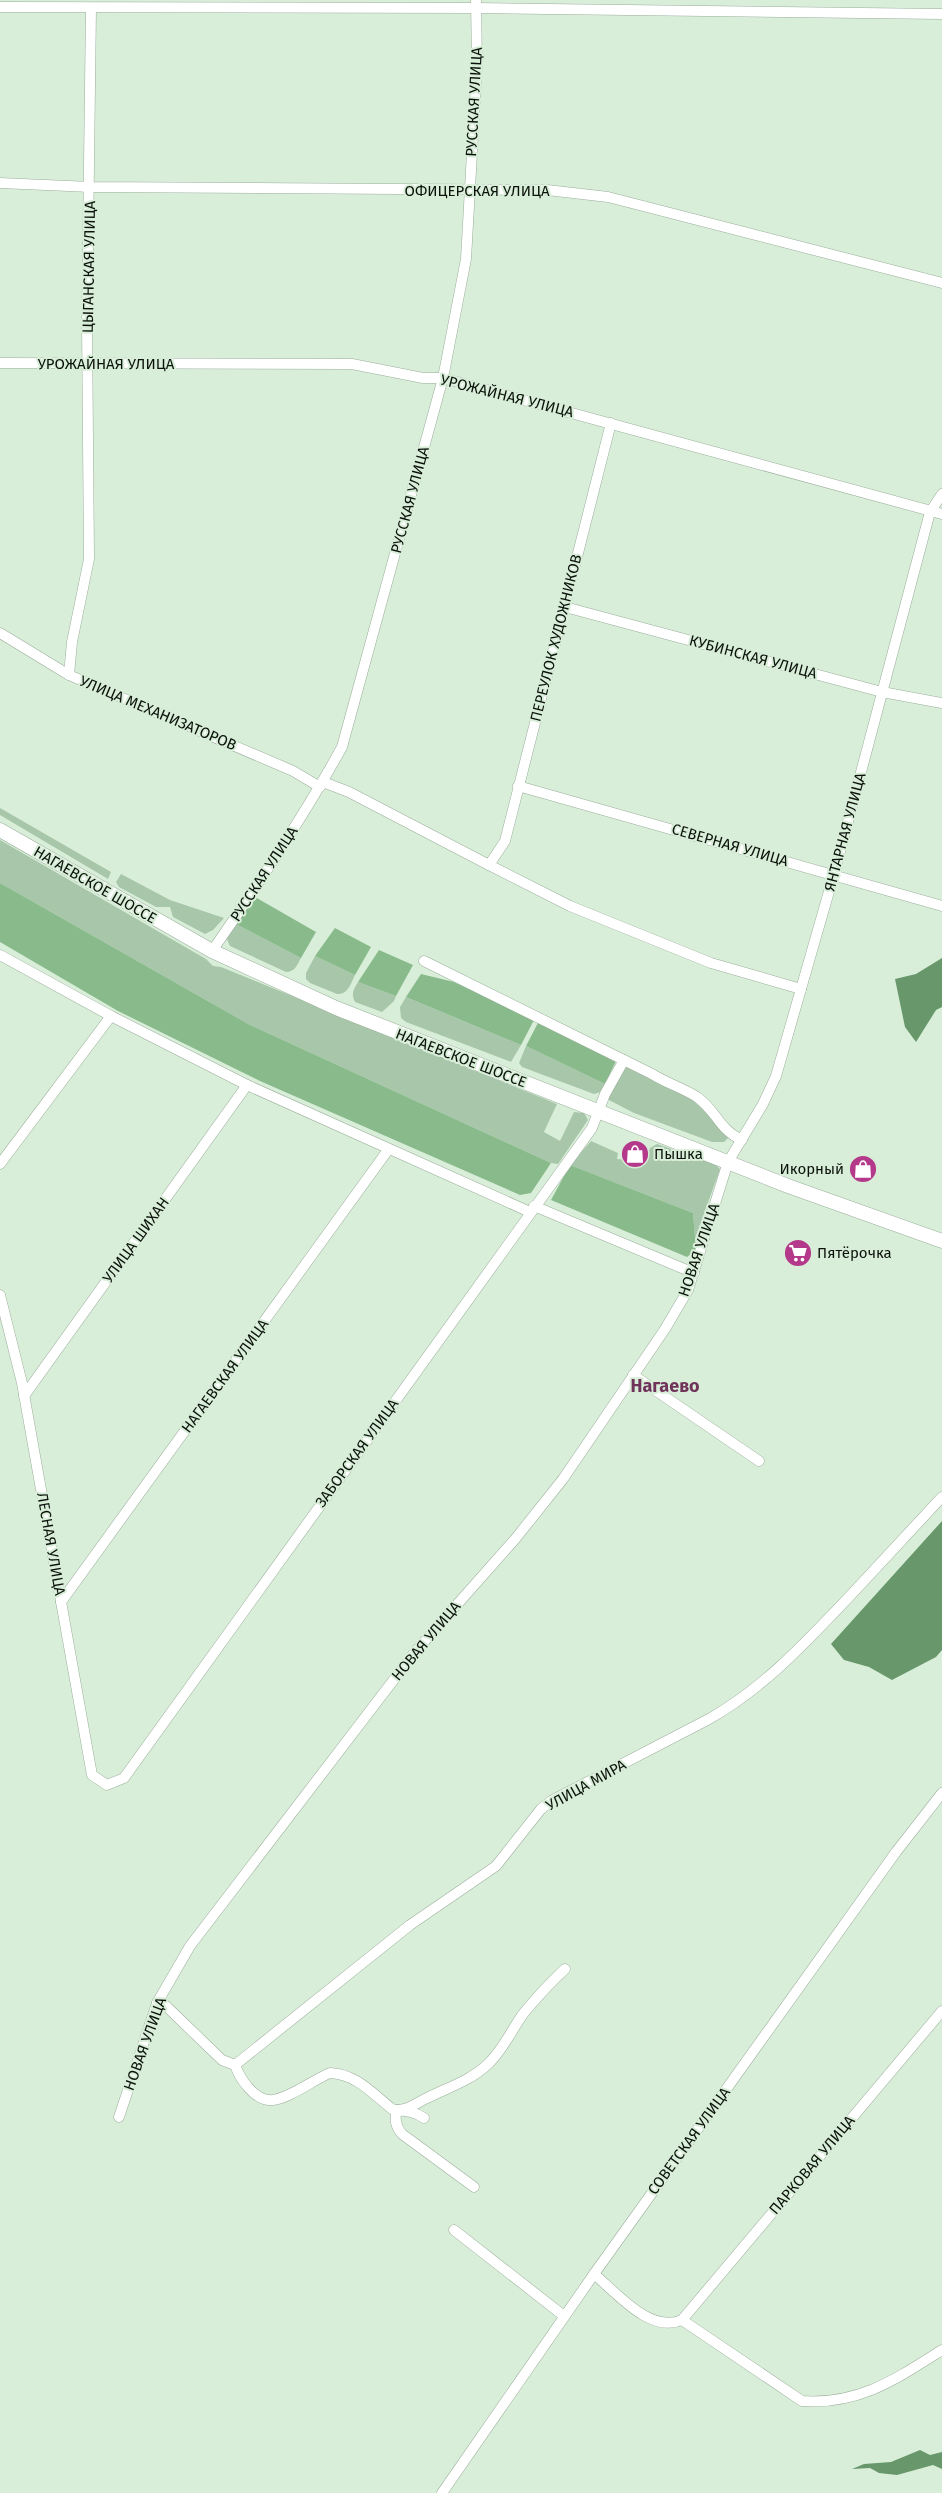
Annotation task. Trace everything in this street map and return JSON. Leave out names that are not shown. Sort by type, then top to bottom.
[{"type":"street","points":[[0,7],[91,8],[476,4],[942,14]]},
{"type":"street","name":"РУССКАЯ УЛИЦА","points":[[212,952],[322,784],[342,747],[443,378],[466,259],[477,64],[476,4]]},
{"type":"street","name":"ЦЫГАНСКАЯ УЛИЦА","points":[[69,675],[72,642],[89,559],[88,364],[91,187],[91,8]]},
{"type":"street","name":"ОФИЦЕРСКАЯ УЛИЦА","points":[[0,183],[91,187],[470,191],[547,190],[608,197],[942,283]]},
{"type":"street","name":"УРОЖАЙНАЯ УЛИЦА","points":[[0,364],[352,364],[424,378],[443,378],[942,514]]},
{"type":"street","name":"ПЕРЕУЛОК ХУДОЖНИКОВ","points":[[489,865],[505,841],[611,423]]},
{"type":"street","name":"ЯНТАРНАЯ УЛИЦА","points":[[728,1162],[742,1140],[776,1076],[834,874],[930,512],[942,494]]},
{"type":"street","name":"КУБИНСКАЯ УЛИЦА","points":[[565,607],[882,692],[942,703]]},
{"type":"street","name":"УЛИЦА МЕХАНИЗАТОРОВ","points":[[0,632],[69,675],[322,784],[349,792],[570,906],[711,963],[801,989]]},
{"type":"street","name":"СЕВЕРНАЯ УЛИЦА","points":[[518,786],[942,906]]},
{"type":"street","name":"НАГАЕВСКОЕ ШОССЕ","points":[[0,830],[212,952],[336,1008],[728,1162],[942,1242]]},
{"type":"street","points":[[0,955],[111,1016],[247,1084],[388,1150],[694,1273]]},
{"type":"street","points":[[424,961],[699,1098],[729,1134],[742,1140]]},
{"type":"street","points":[[0,1164],[111,1016]]},
{"type":"street","name":"ЗАБОРСКАЯ УЛИЦА","points":[[107,1786],[124,1778],[592,1128],[598,1111],[624,1060]]},
{"type":"street","name":"УЛИЦА ШИХАН","points":[[24,1396],[247,1084]]},
{"type":"street","name":"НАГАЕВСКАЯ УЛИЦА","points":[[61,1602],[388,1150]]},
{"type":"street","name":"НОВАЯ УЛИЦА","points":[[119,2117],[157,2003],[190,1946],[349,1735],[415,1652],[516,1538],[563,1480],[688,1290],[728,1162]]},
{"type":"street","name":"ЛЕСНАЯ УЛИЦА","points":[[0,1295],[24,1396],[92,1775],[107,1786]]},
{"type":"street","points":[[633,1375],[759,1461]]},
{"type":"street","name":"УЛИЦА МИРА","points":[[235,2065],[410,1925],[496,1866],[541,1809],[551,1801],[709,1719],[750,1692],[804,1643],[942,1497]]},
{"type":"street","name":"СОВЕТСКАЯ УЛИЦА","points":[[442,2493],[594,2274],[896,1852],[942,1793]]},
{"type":"street","points":[[397,2110],[412,2106],[462,2084],[488,2064],[504,2046],[524,2014],[551,1982],[565,1970]]},
{"type":"street","points":[[157,2003],[165,2005],[222,2060],[235,2065],[248,2088],[265,2099],[272,2100],[284,2096],[330,2073],[337,2073],[357,2080],[392,2109],[416,2112],[424,2118]]},
{"type":"street","name":"ПАРКОВАЯ УЛИЦА","points":[[682,2320],[942,2011]]},
{"type":"street","points":[[397,2110],[396,2123],[402,2134],[474,2187]]},
{"type":"street","points":[[454,2230],[564,2316]]},
{"type":"street","points":[[594,2274],[648,2319],[673,2324],[682,2320],[802,2401],[823,2402],[861,2394],[885,2386],[942,2350]]},
{"type":"shaded area","points":[[0,808],[111,872],[108,879],[0,815]]},
{"type":"shaded area","points":[[0,840],[206,959],[213,966],[221,967],[557,1104],[544,1132],[560,1141],[574,1112],[584,1113],[588,1120],[558,1164],[551,1163],[250,1025],[0,883]]},
{"type":"shaded area","points":[[121,874],[170,900],[224,918],[213,930],[205,934],[173,917],[170,907],[156,907],[119,887],[116,882]]},
{"type":"shaded area","points":[[0,883],[250,1025],[551,1163],[531,1193],[520,1195],[260,1081],[118,1011],[0,942]]},
{"type":"shaded area","points":[[255,897],[316,932],[301,958],[236,924]]},
{"type":"shaded area","points":[[236,924],[301,958],[295,968],[292,971],[286,972],[230,946],[226,937]]},
{"type":"shaded area","points":[[335,928],[371,947],[355,975],[315,956]]},
{"type":"shaded area","points":[[379,950],[413,965],[396,996],[358,982]]},
{"type":"shaded area","points":[[315,956],[355,975],[344,993],[337,994],[310,983],[306,979],[306,973]]},
{"type":"shaded area","points":[[942,958],[942,1007],[936,1010],[916,1042],[905,1027],[895,979],[916,974]]},
{"type":"shaded area","points":[[421,974],[454,982],[534,1020],[521,1045],[406,997]]},
{"type":"shaded area","points":[[358,982],[396,996],[394,1001],[382,1012],[355,1002],[353,992]]},
{"type":"shaded area","points":[[406,997],[521,1045],[511,1062],[406,1022],[401,1018],[400,1007]]},
{"type":"shaded area","points":[[539,1021],[616,1061],[605,1084],[526,1046]]},
{"type":"shaded area","points":[[526,1046],[605,1084],[601,1092],[594,1094],[522,1067],[519,1063]]},
{"type":"shaded area","points":[[626,1065],[670,1086],[694,1101],[728,1138],[724,1142],[712,1142],[634,1113],[607,1099]]},
{"type":"shaded area","points":[[591,1141],[618,1153],[617,1159],[646,1162],[650,1148],[657,1144],[715,1164],[720,1169],[695,1239],[693,1213],[570,1165]]},
{"type":"shaded area","points":[[570,1165],[693,1213],[696,1250],[687,1257],[551,1200]]},
{"type":"shaded area","points":[[942,1521],[942,1650],[936,1657],[892,1680],[869,1667],[844,1660],[831,1644]]},
{"type":"shaded area","points":[[920,2450],[930,2455],[942,2452],[942,2469],[933,2465],[897,2475],[879,2473],[870,2468],[852,2469],[864,2464],[891,2462]]},
{"type":"place","name":"Пышка","points":[[635,1154]]},
{"type":"place","name":"Икорный","points":[[863,1169]]},
{"type":"place","name":"Пятёрочка","points":[[798,1253]]},
{"type":"district","name":"Нагаево","points":[[665,1386]]}]
